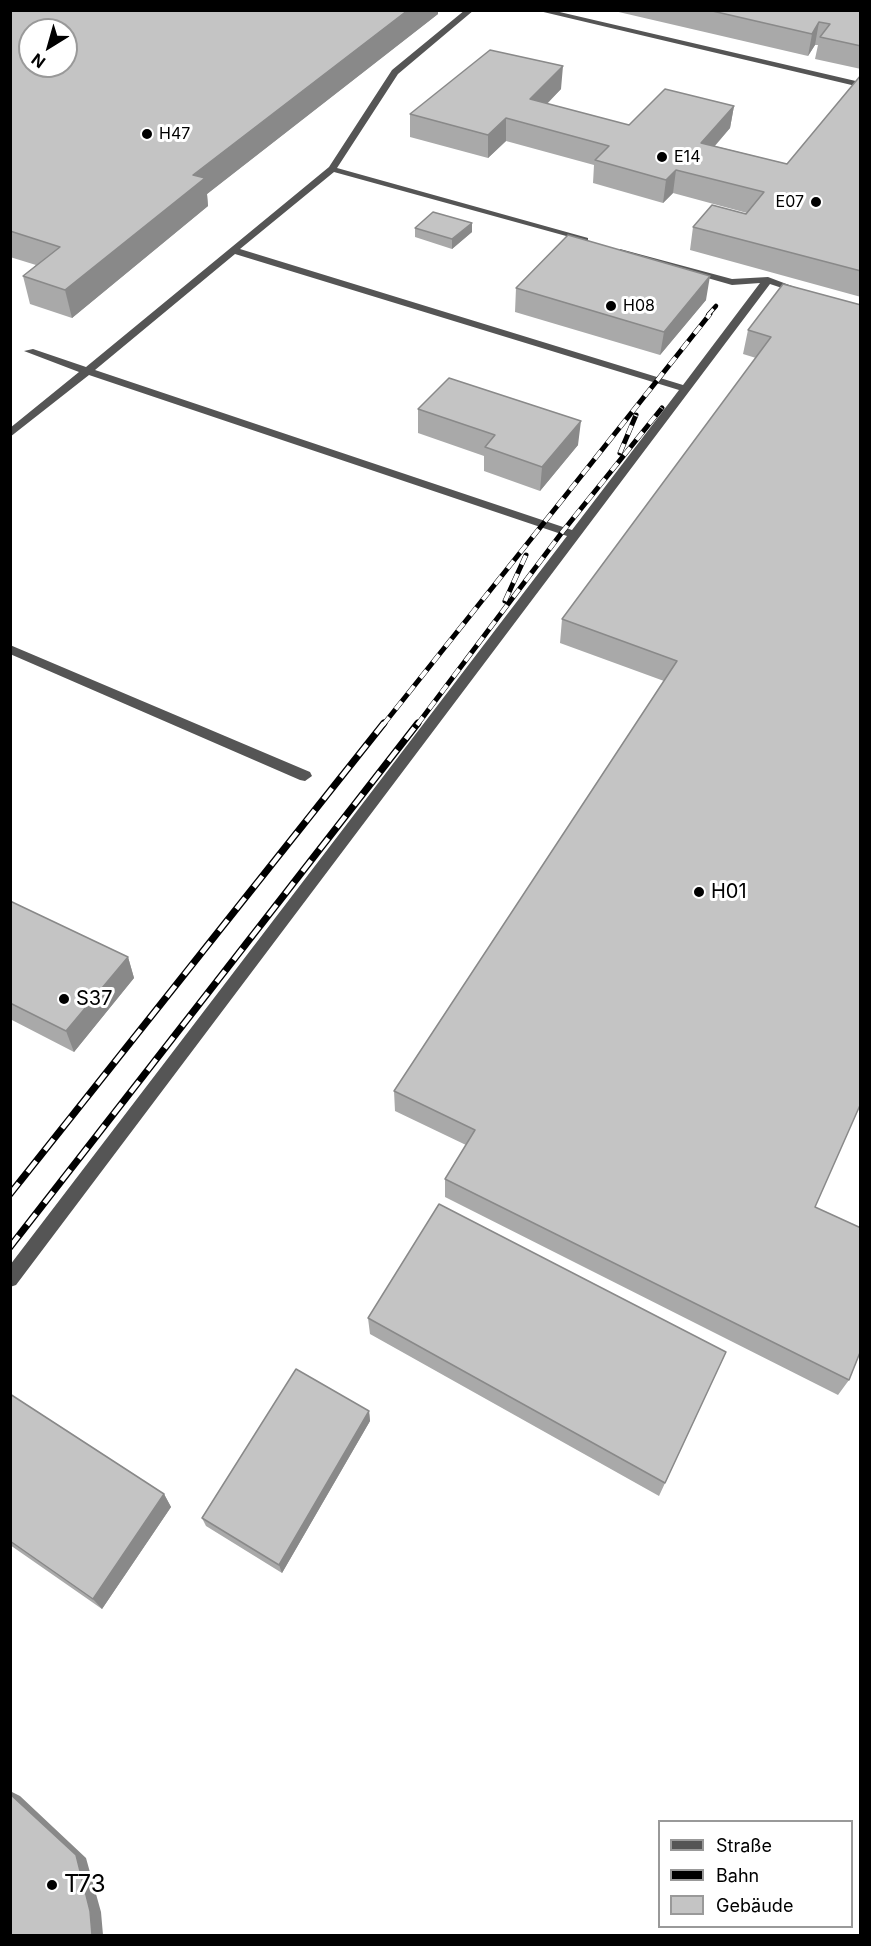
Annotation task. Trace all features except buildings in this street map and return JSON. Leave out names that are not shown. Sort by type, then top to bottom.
[{"type":"lane","points":[[10,434],[332,169],[395,72],[470,10]]},
{"type":"lane","points":[[539,10],[861,85]]},
{"type":"lane","points":[[332,169],[592,242]]},
{"type":"lane","points":[[615,249],[732,282],[768,280],[806,293]]},
{"type":"lane","points":[[233,250],[685,389]]},
{"type":"lane","points":[[10,1279],[768,280]]},
{"type":"lane","points":[[29,351],[576,534]]},
{"type":"lane","points":[[10,649],[304,776]]},
{"type":"railway","points":[[708,315],[716,306]]},
{"type":"railway","points":[[383,725],[710,314]]},
{"type":"railway","points":[[417,725],[563,531],[662,408]]},
{"type":"railway","points":[[620,453],[636,415]]},
{"type":"railway","points":[[505,601],[526,555]]},
{"type":"railway","points":[[10,1194],[384,723]]},
{"type":"railway","points":[[10,1247],[418,723]]},
{"type":"place","name":"H47","points":[[147,134]]},
{"type":"place","name":"E14","points":[[662,157]]},
{"type":"place","name":"E07","points":[[816,202]]},
{"type":"place","name":"H08","points":[[611,306]]},
{"type":"place","name":"H01","points":[[699,892]]},
{"type":"place","name":"S37","points":[[64,999]]},
{"type":"place","name":"T73","points":[[52,1885]]}]
